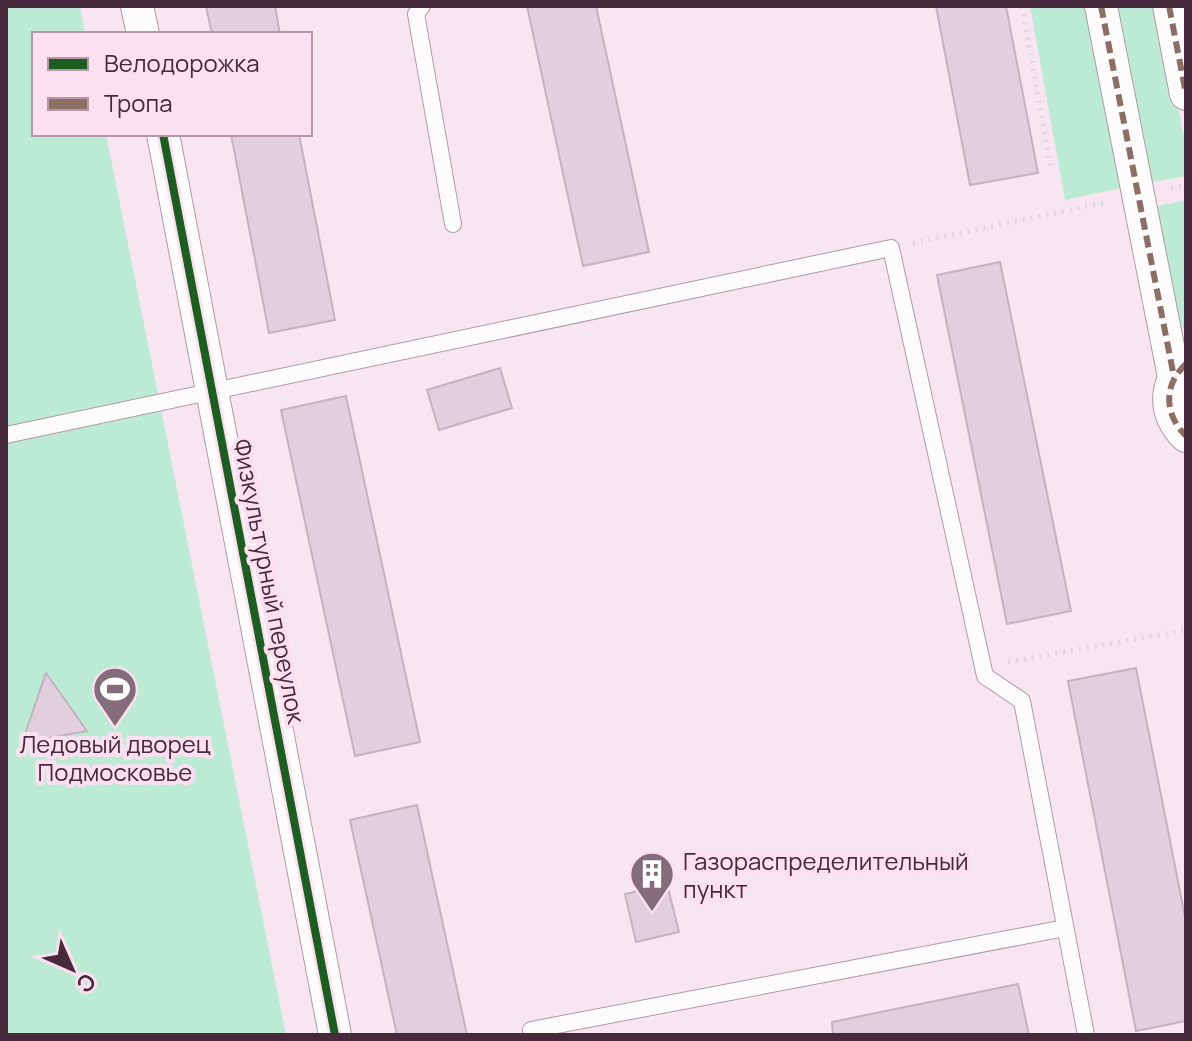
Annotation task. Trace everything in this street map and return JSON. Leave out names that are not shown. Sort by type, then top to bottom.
[{"type":"street","points":[[137,6],[143,32]]},
{"type":"street","points":[[1101,6],[1139,195],[1180,370],[1169,407],[1185,438]]},
{"type":"street","points":[[1169,6],[1186,94]]},
{"type":"street","name":"Физкультурный переулок","points":[[163,136],[335,1035]]},
{"type":"lane","points":[[422,6],[416,14],[453,224]]},
{"type":"lane","points":[[6,435],[891,248],[985,676],[1022,701],[1086,1035]]},
{"type":"lane","points":[[531,1030],[1065,928]]},
{"type":"path","points":[[1022,6],[1051,169]]},
{"type":"path","points":[[891,248],[1139,195]]},
{"type":"path","points":[[983,667],[1186,630]]},
{"type":"green space","name":"Ледовый дворец Подмосковье","points":[[6,6],[80,6],[85,32],[32,32],[32,136],[106,136],[286,1035],[6,1035]]},
{"type":"green space","points":[[1030,6],[1089,6],[1125,187],[1065,200]]},
{"type":"green space","points":[[1111,6],[1158,6],[1186,147],[1186,176],[1147,183]]},
{"type":"green space","points":[[1186,200],[1186,327],[1178,332],[1154,207]]},
{"type":"building","points":[[206,6],[275,6],[280,32],[212,32]]},
{"type":"building","points":[[527,6],[596,6],[649,252],[583,266]]},
{"type":"building","points":[[936,6],[1006,6],[1038,173],[970,185]]},
{"type":"building","points":[[231,136],[299,136],[335,320],[269,333]]},
{"type":"building","points":[[1000,262],[1071,611],[1007,624],[937,275]]},
{"type":"building","points":[[500,368],[512,408],[439,430],[427,390]]},
{"type":"building","points":[[346,396],[420,742],[355,756],[281,410]]},
{"type":"building","points":[[1136,668],[1186,922],[1186,1021],[1136,1031],[1068,681]]},
{"type":"building","points":[[46,673],[87,731],[22,743]]},
{"type":"building","points":[[417,805],[467,1035],[397,1035],[350,820]]},
{"type":"building","name":"Газораспределительный пункт","points":[[667,884],[679,932],[636,942],[625,894]]},
{"type":"building","points":[[1018,984],[1029,1035],[833,1035],[832,1022]]},
{"type":"marked path","points":[[1101,6],[1174,377]]},
{"type":"marked path","points":[[1169,6],[1186,94]]},
{"type":"marked path","points":[[1186,364],[1173,381],[1169,400],[1173,418],[1186,436]]},
{"type":"cycle path","points":[[163,136],[335,1035]]},
{"type":"place","name":"Ледовый дворец Подмосковье","points":[[115,728]]},
{"type":"place","name":"Газораспределительный пункт","points":[[652,913]]}]
